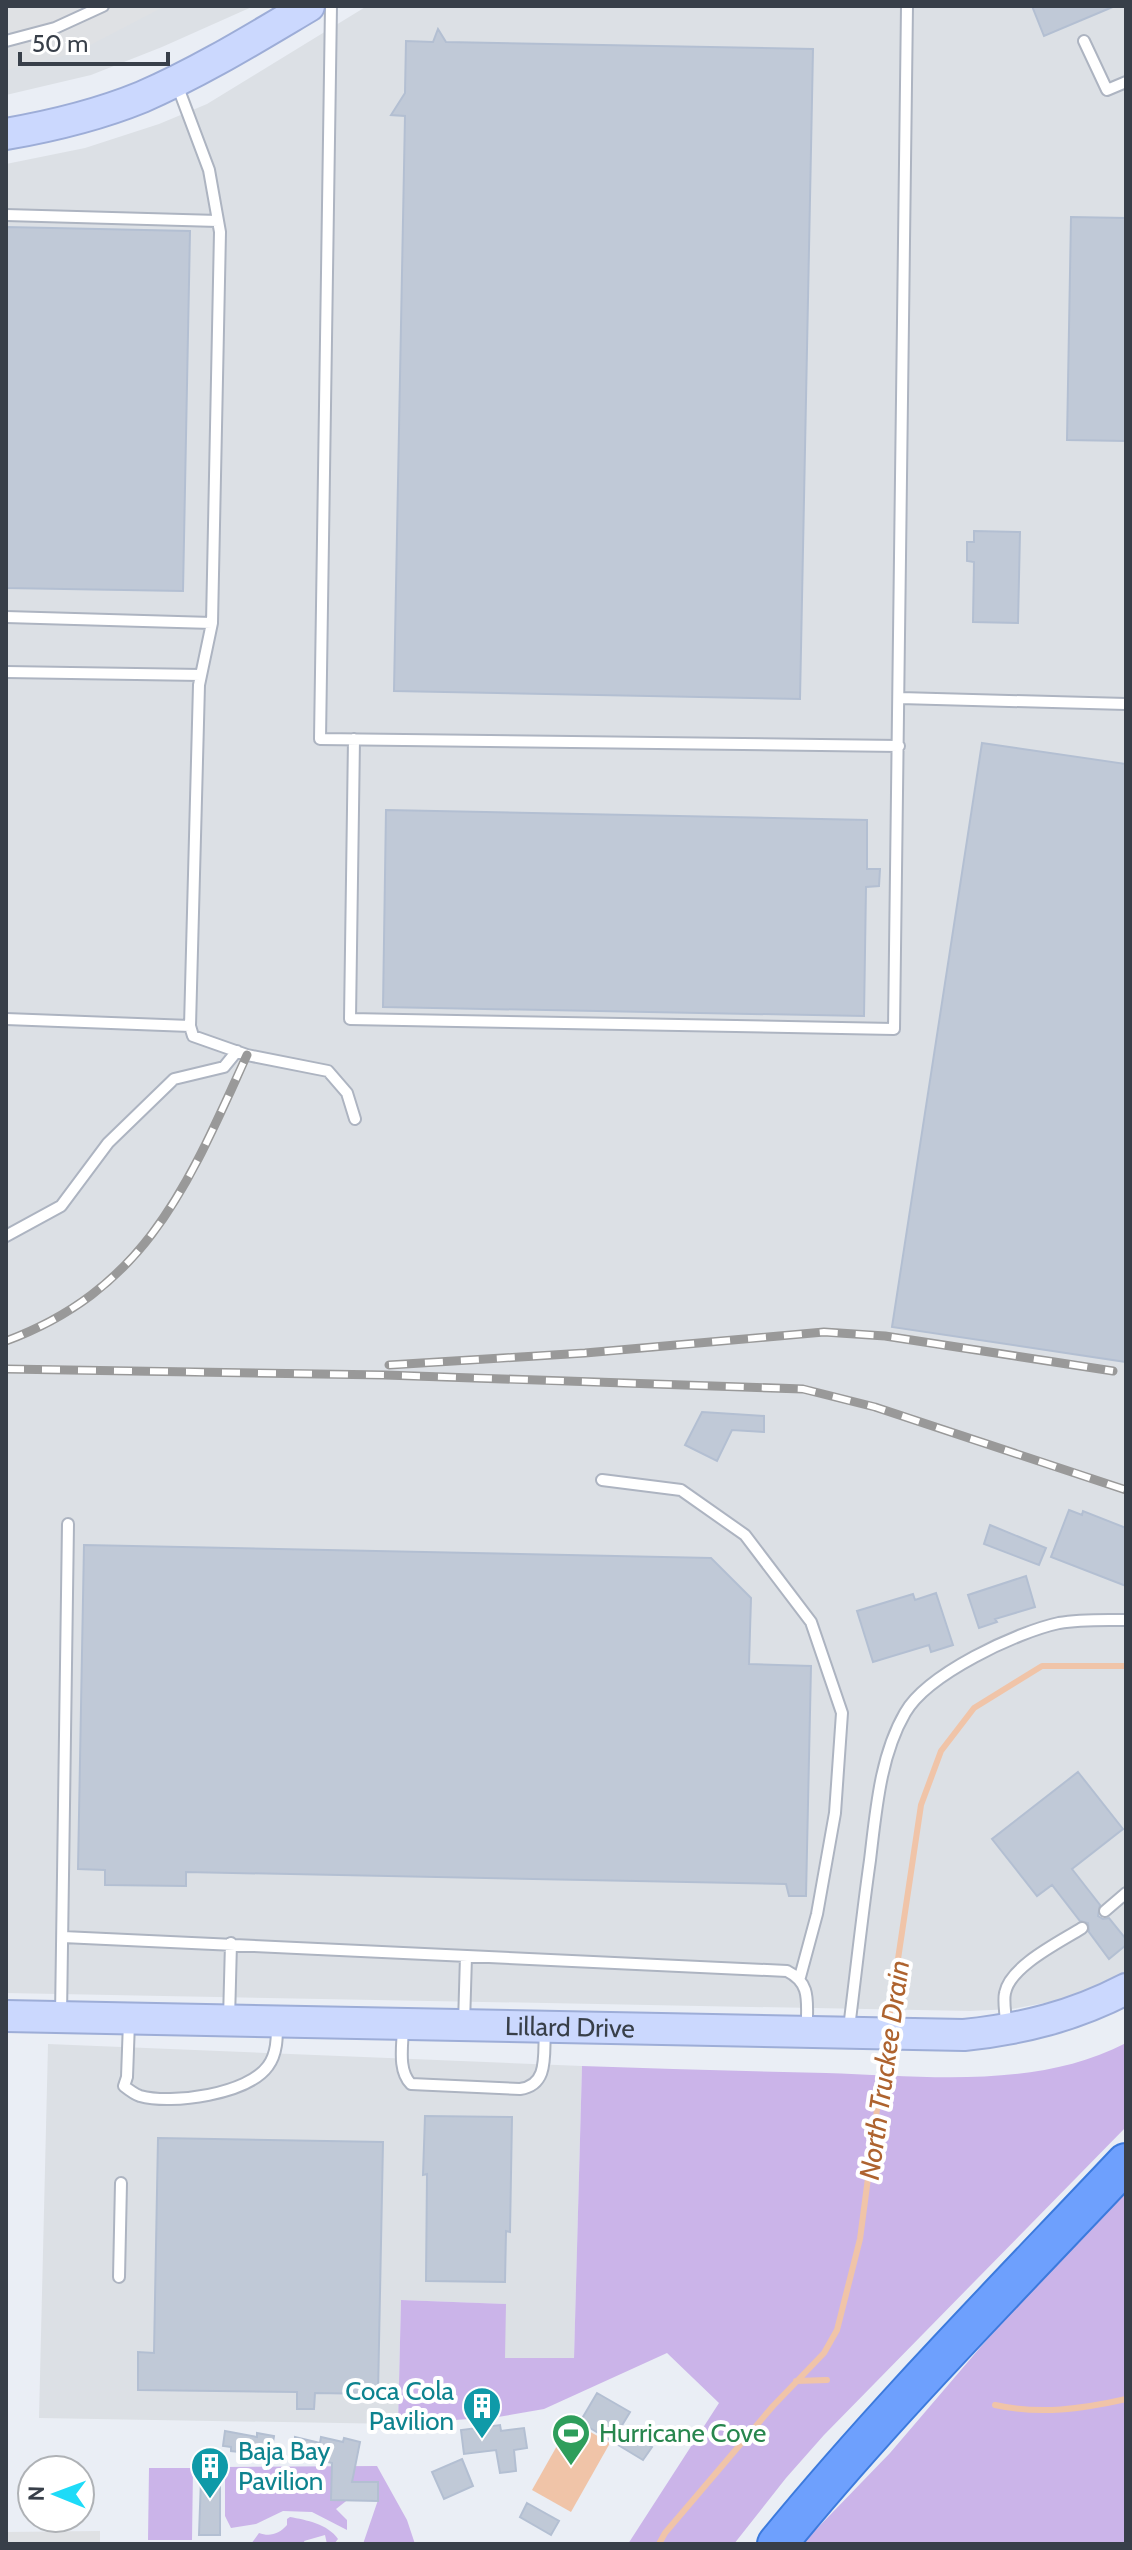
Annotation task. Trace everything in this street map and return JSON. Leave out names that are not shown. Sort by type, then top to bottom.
[{"type":"highway","points":[[777,2544],[925,2375],[1126,2163]]},
{"type":"street","points":[[6,134],[75,120],[141,97],[176,81],[309,6]]},
{"type":"street","name":"Lillard Drive","points":[[6,2016],[964,2035],[1053,2020],[1097,2004],[1126,1989]]},
{"type":"lane","points":[[6,41],[55,28],[103,6]]},
{"type":"lane","points":[[331,6],[320,739],[899,746]]},
{"type":"lane","points":[[354,739],[350,1019],[894,1029],[907,6]]},
{"type":"lane","points":[[1084,41],[1107,90],[1126,82]]},
{"type":"lane","points":[[176,81],[209,170],[218,221],[212,623],[201,675],[190,1026],[193,1036],[237,1051],[328,1071],[347,1093],[355,1119]]},
{"type":"lane","points":[[6,215],[218,221]]},
{"type":"lane","points":[[6,617],[212,623]]},
{"type":"lane","points":[[6,672],[201,675]]},
{"type":"lane","points":[[900,698],[1126,704]]},
{"type":"lane","points":[[6,1019],[190,1026]]},
{"type":"lane","points":[[6,1236],[61,1206],[108,1143],[174,1079],[224,1067],[237,1051]]},
{"type":"lane","points":[[602,1480],[681,1490],[745,1535],[811,1622],[842,1713],[835,1813],[817,1914],[800,1977]]},
{"type":"lane","points":[[61,2018],[68,1524]]},
{"type":"lane","points":[[857,2034],[877,1805],[887,1760],[906,1711],[920,1694],[940,1679],[1022,1634],[1062,1622],[1126,1620]]},
{"type":"lane","points":[[1105,1911],[1126,1893]]},
{"type":"lane","points":[[1007,2030],[1005,1994],[1016,1974],[1029,1962],[1082,1928]]},
{"type":"lane","points":[[63,1937],[787,1971],[800,1977],[805,1987],[807,2032]]},
{"type":"lane","points":[[229,2021],[231,1943]]},
{"type":"lane","points":[[464,2026],[466,1956]]},
{"type":"lane","points":[[129,2019],[124,2086],[142,2097],[202,2097],[225,2093],[251,2079],[268,2067],[277,2045],[277,2022]]},
{"type":"lane","points":[[403,2024],[403,2067],[411,2084],[520,2089],[532,2087],[540,2078],[545,2027]]},
{"type":"lane","points":[[119,2277],[121,2183]]},
{"type":"shaded area","points":[[6,6],[254,6],[91,75],[6,95]]},
{"type":"shaded area","points":[[6,6],[165,6],[75,53],[6,70]]},
{"type":"shaded area","points":[[367,6],[1126,6],[1126,1974],[1093,1989],[1055,2001],[1012,2009],[970,2011],[6,1993],[6,164],[85,148],[159,124],[207,104]]},
{"type":"shaded area","points":[[1126,2043],[1126,2127],[824,2435],[734,2544],[628,2544],[719,2403],[667,2353],[544,2409],[498,2417],[398,2424],[401,2300],[506,2304],[505,2358],[574,2358],[582,2066],[979,2077],[1055,2068],[1091,2058]]},
{"type":"shaded area","points":[[48,2044],[582,2066],[574,2359],[505,2359],[505,2304],[401,2300],[398,2424],[39,2418]]},
{"type":"shaded area","points":[[1126,2192],[1126,2544],[802,2544],[890,2453],[1002,2322]]},
{"type":"shaded area","name":"Hurricane Cove","points":[[571,2421],[610,2443],[571,2512],[532,2490]]},
{"type":"shaded area","points":[[377,2466],[407,2520],[415,2544],[363,2544],[378,2500],[350,2498],[336,2509],[347,2520],[347,2530],[312,2512],[283,2511],[256,2524],[231,2528],[225,2516],[225,2467]]},
{"type":"shaded area","points":[[149,2468],[193,2468],[192,2540],[148,2540]]},
{"type":"shaded area","points":[[290,2517],[323,2526],[338,2539],[334,2544],[327,2544],[325,2535],[304,2541],[305,2544],[251,2544],[259,2533],[271,2535],[281,2531]]},
{"type":"shaded area","points":[[100,2531],[100,2544],[6,2544],[6,2532],[96,2534]]},
{"type":"building","points":[[1032,6],[1115,6],[1044,36]]},
{"type":"building","points":[[438,29],[446,42],[813,49],[800,699],[394,691],[405,116],[391,115],[405,93],[406,41],[433,42]]},
{"type":"building","points":[[1071,217],[1126,218],[1126,441],[1067,440]]},
{"type":"building","points":[[6,227],[190,231],[183,591],[6,588]]},
{"type":"building","points":[[974,531],[1020,532],[1018,623],[973,622],[974,562],[967,561],[967,542],[974,542]]},
{"type":"building","points":[[982,743],[1126,764],[1126,1362],[892,1327]]},
{"type":"building","points":[[386,810],[867,820],[867,869],[880,869],[879,886],[866,887],[864,1016],[383,1007]]},
{"type":"building","points":[[702,1412],[764,1416],[764,1432],[732,1430],[717,1461],[685,1445]]},
{"type":"building","points":[[1069,1510],[1082,1515],[1083,1511],[1126,1528],[1126,1586],[1051,1557]]},
{"type":"building","points":[[990,1525],[1046,1548],[1039,1565],[984,1544]]},
{"type":"building","points":[[84,1545],[711,1558],[751,1598],[749,1664],[811,1666],[806,1896],[789,1896],[786,1884],[186,1872],[186,1886],[105,1885],[105,1870],[78,1869]]},
{"type":"building","points":[[1026,1576],[1035,1607],[995,1619],[997,1622],[979,1628],[968,1595]]},
{"type":"building","points":[[936,1593],[953,1645],[931,1652],[929,1645],[873,1662],[857,1611],[913,1594],[915,1600]]},
{"type":"building","points":[[1078,1772],[1123,1829],[1072,1869],[1100,1905],[1098,1916],[1109,1918],[1126,1939],[1126,1945],[1109,1959],[1089,1932],[1088,1923],[1080,1921],[1052,1885],[1037,1896],[992,1839]]},
{"type":"building","points":[[425,2116],[512,2117],[510,2232],[506,2231],[505,2282],[426,2281]]},
{"type":"building","points":[[158,2138],[383,2142],[378,2394],[315,2393],[314,2409],[297,2409],[297,2392],[138,2390],[138,2352],[154,2353]]},
{"type":"building","points":[[597,2393],[630,2412],[621,2427],[652,2447],[643,2460],[580,2422]]},
{"type":"building","points":[[500,2425],[501,2431],[524,2428],[527,2448],[514,2450],[516,2471],[500,2473],[496,2450],[464,2454],[461,2430]]},
{"type":"building","points":[[225,2431],[257,2437],[257,2433],[274,2436],[271,2454],[231,2451],[231,2447],[223,2446]]},
{"type":"building","points":[[295,2437],[320,2443],[321,2437],[360,2442],[352,2482],[378,2482],[378,2501],[331,2500],[332,2463],[295,2454]]},
{"type":"building","name":"Baja Bay Pavilion","points":[[202,2451],[220,2451],[220,2535],[199,2535]]},
{"type":"building","points":[[462,2459],[473,2486],[444,2499],[432,2472]]},
{"type":"building","points":[[527,2503],[559,2521],[551,2535],[520,2517]]},
{"type":"waterway","name":"North Truckee Drain","points":[[888,2026],[921,1805],[941,1751],[974,1708],[1042,1666],[1126,1666]]},
{"type":"waterway","name":"North Truckee Drain","points":[[659,2544],[773,2406],[824,2353],[837,2330],[860,2239],[886,2041]]},
{"type":"waterway","points":[[796,2381],[827,2380]]},
{"type":"waterway","points":[[995,2405],[1029,2410],[1061,2410],[1126,2399]]},
{"type":"railway","points":[[6,1341],[55,1319],[95,1292],[129,1261],[158,1226],[183,1187],[247,1055]]},
{"type":"railway","points":[[389,1365],[585,1353],[824,1332],[885,1336],[1113,1371]]},
{"type":"railway","points":[[6,1369],[385,1375],[803,1389],[875,1407],[1126,1490]]},
{"type":"place","name":"Coca Cola Pavilion","points":[[482,2440]]},
{"type":"place","name":"Hurricane Cove","points":[[571,2467]]},
{"type":"place","name":"Baja Bay Pavilion","points":[[210,2500]]}]
